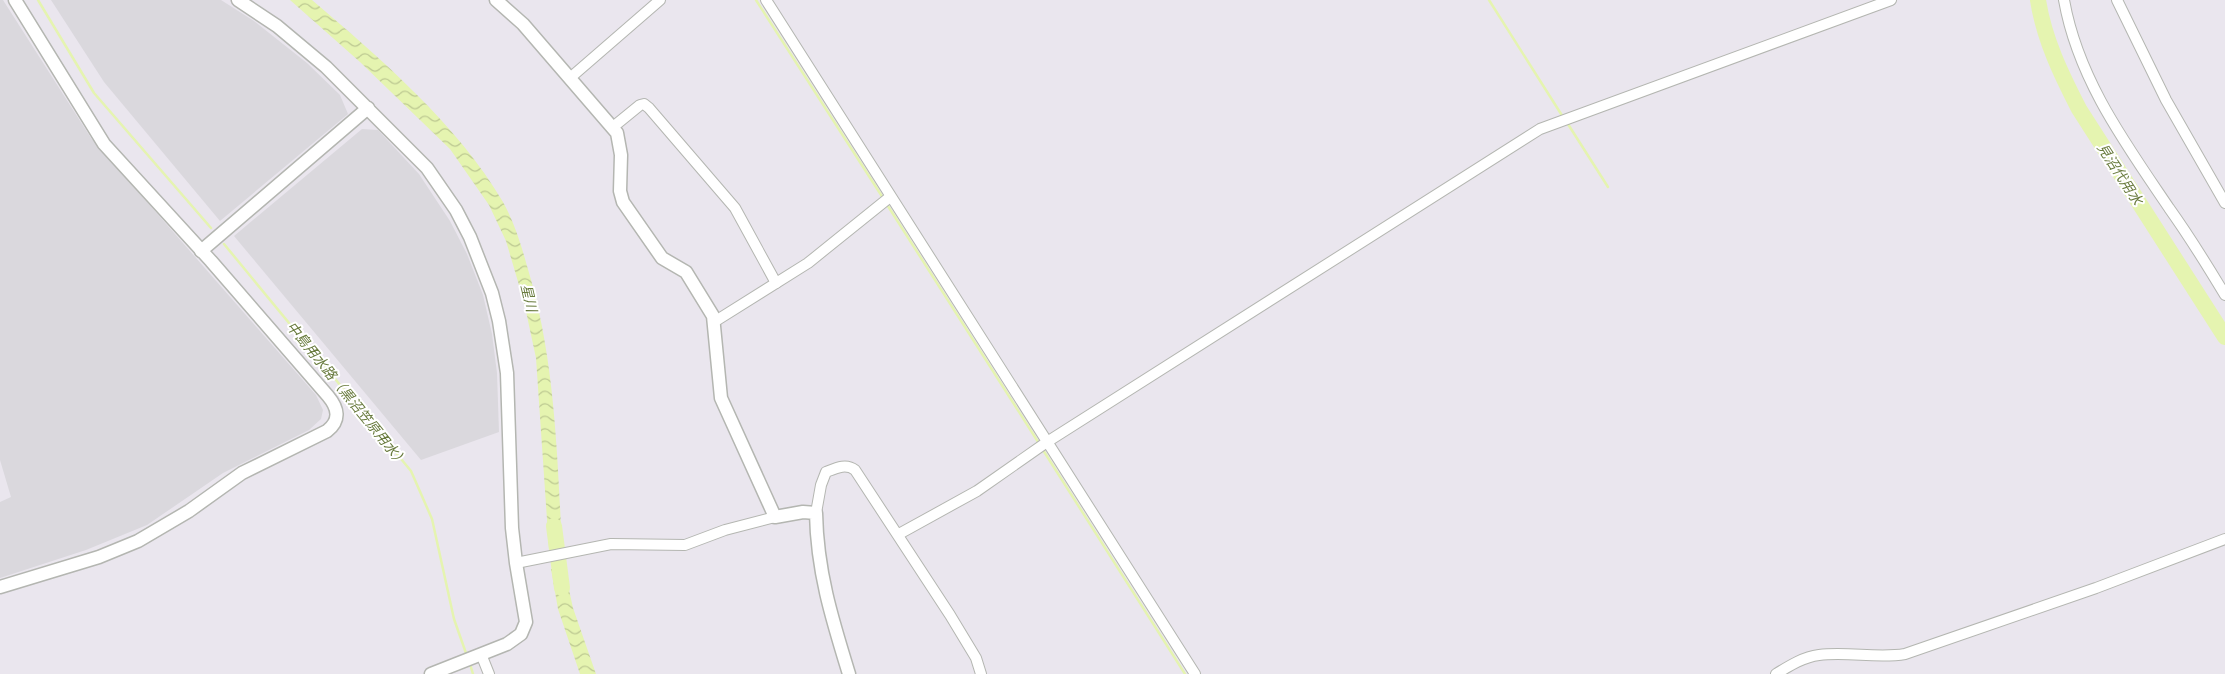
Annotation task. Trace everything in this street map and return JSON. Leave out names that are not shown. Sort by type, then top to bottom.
[{"type":"street","points":[[0,588],[99,557],[138,541],[189,511],[242,474],[327,431],[336,422],[337,410],[334,403],[201,251],[104,144],[15,0]]},
{"type":"street","points":[[238,0],[302,45],[413,152],[446,195],[470,238],[492,293],[499,321],[507,373],[510,501],[516,563],[526,622],[516,639],[507,644],[431,674]]},
{"type":"street","points":[[496,0],[516,17],[613,127],[620,142],[620,191],[626,208],[662,258],[686,272],[713,316],[718,388],[721,398],[775,517]]},
{"type":"street","points":[[570,78],[660,0]]},
{"type":"street","points":[[766,0],[1195,674]]},
{"type":"street","points":[[899,534],[977,491],[1047,442],[1540,129],[1891,0]]},
{"type":"street","points":[[2064,0],[2070,32],[2096,94],[2122,139],[2192,241],[2225,294]]},
{"type":"street","points":[[2117,0],[2166,100],[2225,203]]},
{"type":"street","points":[[613,127],[640,105],[644,104],[649,108],[735,208],[776,283]]},
{"type":"street","points":[[201,251],[368,108]]},
{"type":"street","points":[[714,322],[808,263],[890,197]]},
{"type":"street","points":[[849,674],[824,590],[819,560],[816,513],[821,485],[826,472],[849,466],[864,480],[899,534],[976,658],[981,674]]},
{"type":"street","points":[[516,563],[610,544],[686,545],[725,530],[775,517],[803,512],[816,513]]},
{"type":"street","points":[[1776,674],[1796,662],[1819,655],[1888,657],[1905,654],[2096,588],[2225,539]]},
{"type":"street","points":[[473,657],[489,674]]},
{"type":"shaded area","points":[[0,0],[3,0],[91,138],[316,395],[323,410],[321,419],[309,430],[223,473],[147,525],[86,550],[0,578],[0,502],[11,497],[0,460]]},
{"type":"shaded area","points":[[51,0],[221,0],[254,21],[307,63],[340,95],[348,114],[220,221],[104,82]]},
{"type":"shaded area","points":[[362,129],[378,130],[419,174],[450,221],[467,254],[483,295],[492,334],[497,373],[499,432],[421,460],[234,236]]},
{"type":"water","points":[[290,0],[312,0],[416,94],[464,146],[485,174],[507,210],[525,258],[544,335],[553,404],[562,546],[549,549],[536,358],[524,302],[506,241],[489,205],[450,149],[360,62]]},
{"type":"water","points":[[564,567],[573,608],[596,674],[580,674],[558,609],[551,569]]},
{"type":"waterway","name":"中島用水路（黒沼笠原用水）","points":[[38,0],[94,93],[211,228]]},
{"type":"waterway","points":[[756,0],[883,198]]},
{"type":"waterway","points":[[1489,0],[1563,117]]},
{"type":"waterway","name":"見沼代用水","points":[[2038,0],[2044,29],[2079,109],[2225,337]]},
{"type":"waterway","points":[[1566,121],[1608,187]]},
{"type":"waterway","points":[[886,203],[1040,445]]},
{"type":"waterway","name":"中島用水路（黒沼笠原用水）","points":[[224,244],[411,471],[432,519],[454,619],[467,656]]},
{"type":"waterway","points":[[1043,450],[1185,674]]},
{"type":"waterway","name":"星川","points":[[554,526],[562,588]]},
{"type":"waterway","name":"中島用水路（黒沼笠原用水）","points":[[470,664],[473,674]]}]
